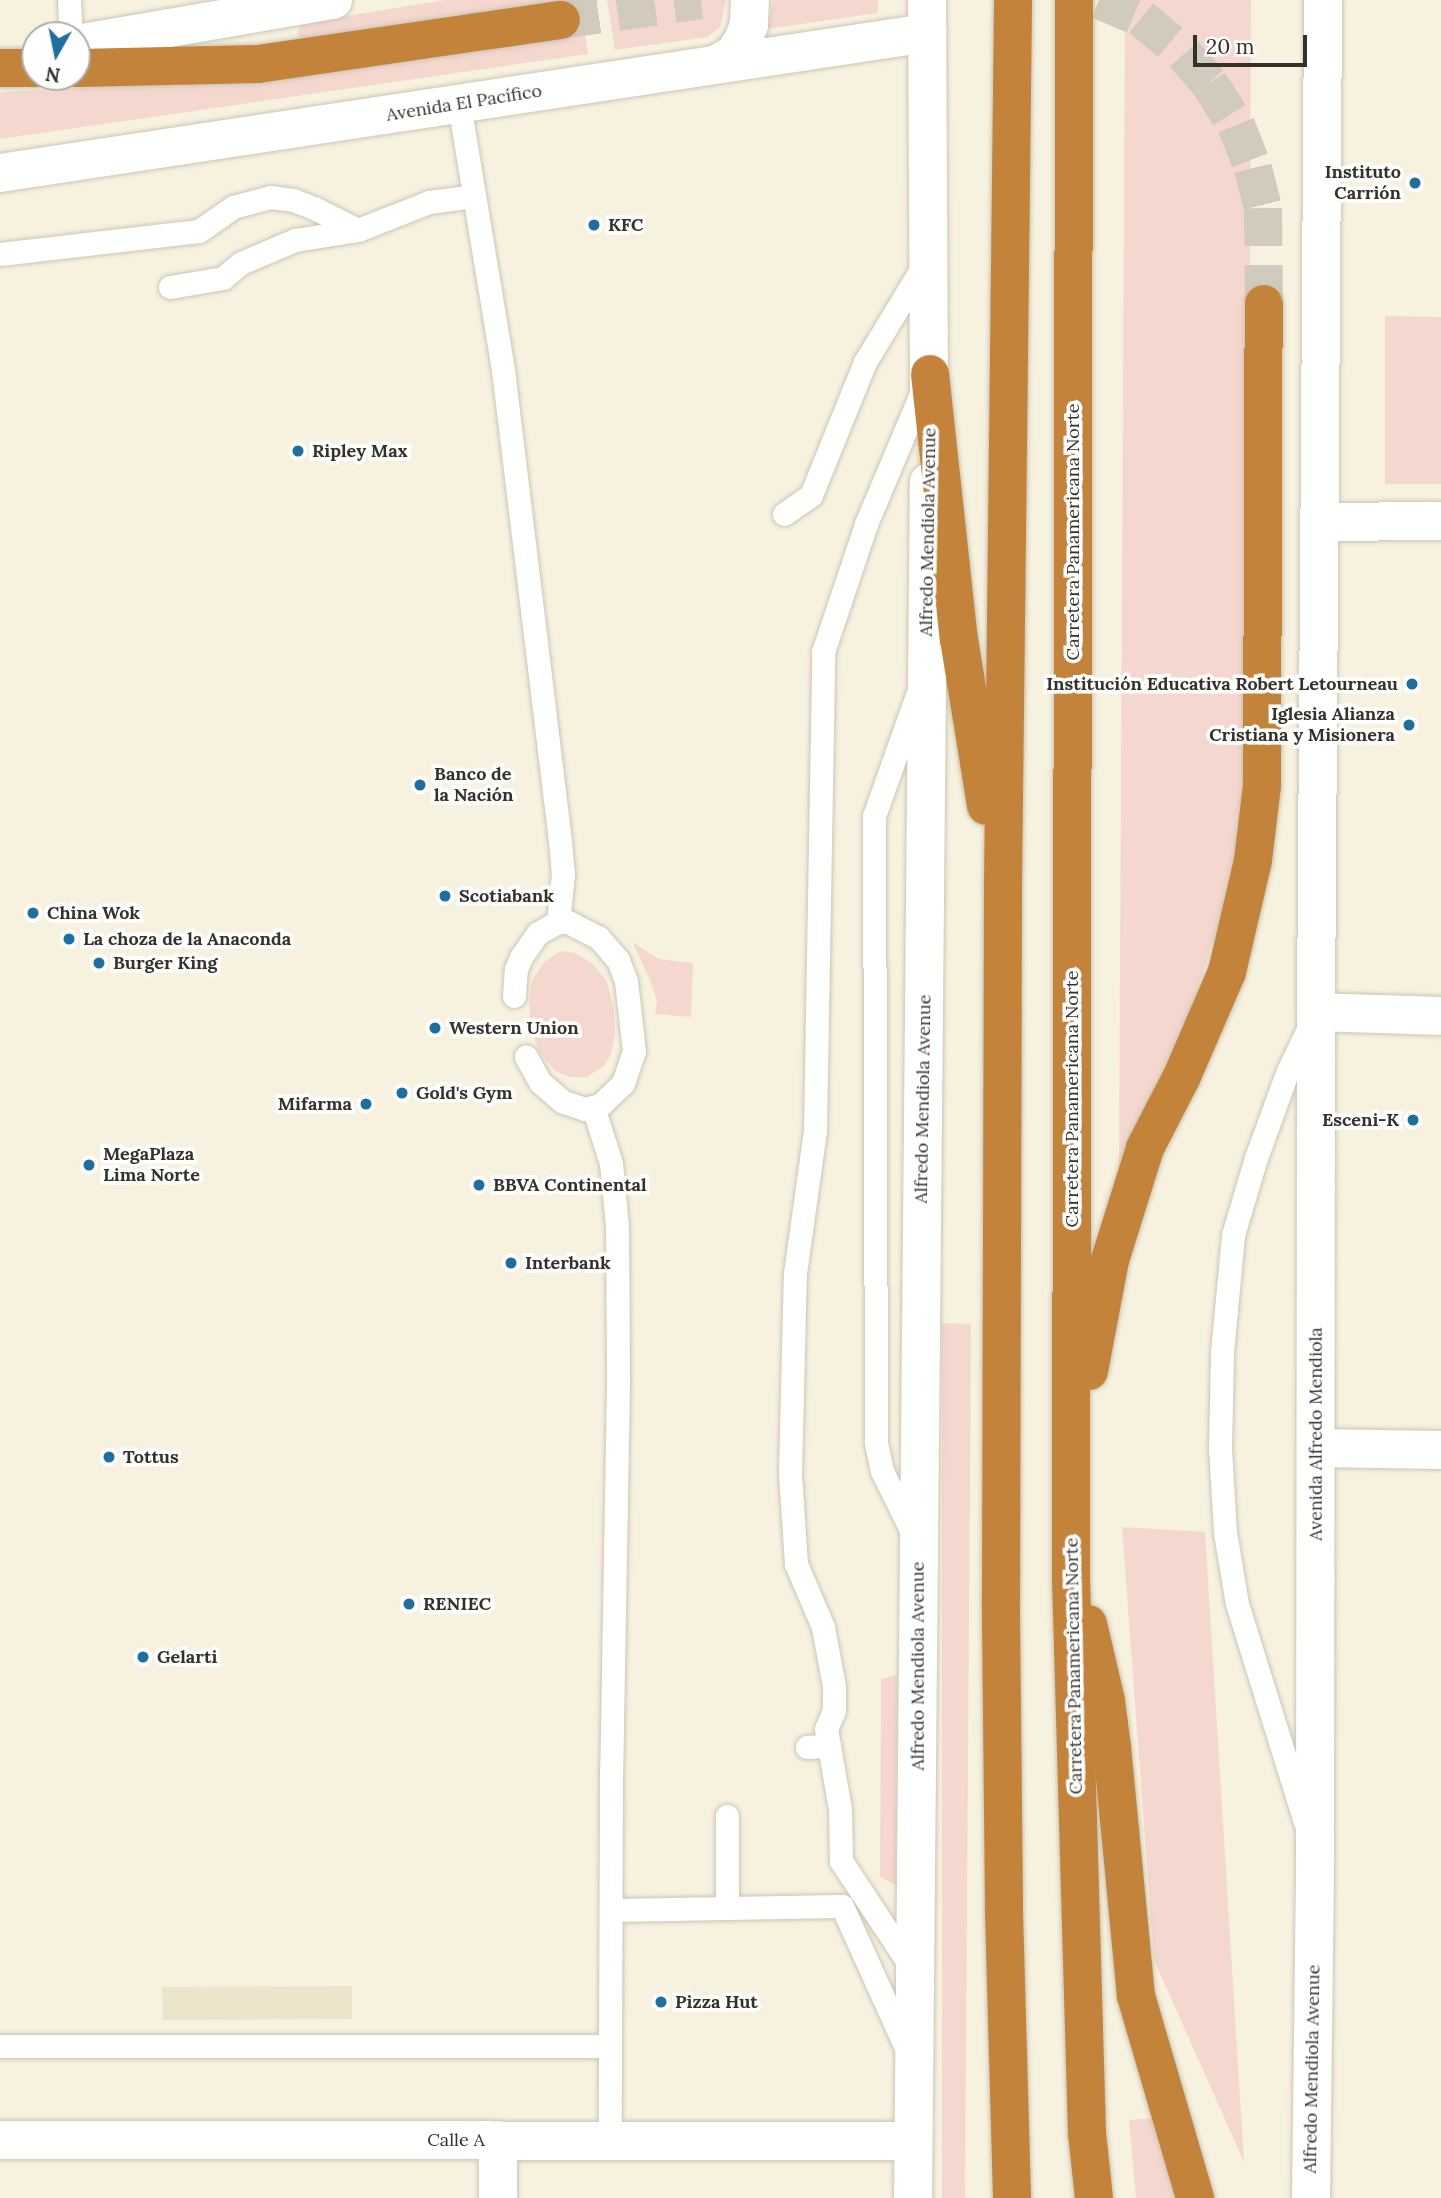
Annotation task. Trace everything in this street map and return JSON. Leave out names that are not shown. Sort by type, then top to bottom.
[{"type":"highway","points":[[1012,2198],[1004,1904],[1001,1599],[1003,886],[1013,0]]},
{"type":"highway","name":"Carretera Panamericana Norte","points":[[1074,0],[1071,1578],[1087,2133],[1094,2198]]},
{"type":"highway","points":[[91,68],[258,64],[561,20]]},
{"type":"highway","points":[[0,68],[21,68]]},
{"type":"highway","points":[[1071,1462],[1110,1260],[1145,1148],[1182,1076],[1227,972],[1253,860],[1262,786],[1264,304]]},
{"type":"highway","points":[[930,374],[958,639],[1003,886]]},
{"type":"highway","points":[[1071,1578],[1097,1656],[1107,1701],[1136,1996],[1195,2198]]},
{"type":"main road","points":[[91,42],[333,0]]},
{"type":"main road","points":[[718,64],[734,54],[743,40],[749,25],[750,0]]},
{"type":"main road","points":[[1323,0],[1322,522],[1316,1012],[1441,1016]]},
{"type":"main road","name":"Avenida El Pacífico","points":[[0,173],[718,64],[927,16]]},
{"type":"main road","name":"Alfredo Mendiola Avenue","points":[[913,2198],[930,374],[927,16]]},
{"type":"main road","points":[[0,58],[21,54]]},
{"type":"main road","points":[[1322,522],[1441,521]]},
{"type":"main road","name":"Avenida Alfredo Mendiola","points":[[1315,1855],[1316,1012]]},
{"type":"main road","points":[[1317,1448],[1441,1450]]},
{"type":"main road","name":"Alfredo Mendiola Avenue","points":[[1311,2198],[1315,1855]]},
{"type":"main road","name":"Calle A","points":[[0,2140],[913,2141]]},
{"type":"main road","points":[[498,2140],[498,2198]]},
{"type":"lane","points":[[69,0],[70,21]]},
{"type":"lane","points":[[459,104],[503,370],[560,841],[563,874],[558,922]]},
{"type":"lane","points":[[170,287],[223,278],[241,263],[295,240],[358,230],[429,202],[474,196]]},
{"type":"lane","points":[[0,254],[199,231],[233,207],[270,197],[293,200],[358,230]]},
{"type":"lane","points":[[784,513],[811,495],[865,362],[929,257]]},
{"type":"lane","points":[[915,1972],[841,1861],[840,1809],[818,1746],[834,1710],[834,1686],[823,1627],[796,1564],[790,1473],[795,1273],[815,1129],[823,652],[866,524],[930,374]]},
{"type":"lane","points":[[919,1544],[882,1471],[876,1443],[874,816],[927,669]]},
{"type":"lane","points":[[514,996],[516,969],[521,957],[538,933],[558,922],[568,922],[598,937],[618,960],[626,981],[633,1018],[633,1058],[623,1083],[600,1105],[578,1108],[563,1102],[541,1082],[526,1057]]},
{"type":"lane","points":[[1315,1855],[1237,1604],[1225,1532],[1220,1449],[1222,1352],[1233,1235],[1256,1158],[1287,1073],[1316,1012]]},
{"type":"lane","points":[[593,1107],[611,1163],[617,1226],[618,1384],[610,2141]]},
{"type":"lane","points":[[727,1816],[727,1907]]},
{"type":"lane","points":[[611,1910],[842,1906],[915,2067]]},
{"type":"lane","points":[[0,2046],[610,2046]]},
{"type":"shaded area","points":[[446,0],[575,0],[305,41],[297,34],[301,23]]},
{"type":"shaded area","points":[[607,0],[726,0],[720,27],[708,37],[615,50]]},
{"type":"shaded area","points":[[773,0],[878,0],[878,13],[767,29]]},
{"type":"shaded area","points":[[1125,0],[1251,0],[1248,761],[1240,827],[1216,932],[1192,1005],[1119,1164]]},
{"type":"shaded area","points":[[585,34],[588,54],[0,139],[0,92],[91,91],[91,87],[242,80]]},
{"type":"shaded area","points":[[1385,316],[1441,317],[1441,484],[1385,484]]},
{"type":"shaded area","points":[[633,943],[659,959],[693,963],[691,1017],[655,1014],[657,1001]]},
{"type":"shaded area","points":[[561,951],[576,953],[593,964],[607,982],[614,1010],[615,1035],[611,1054],[604,1066],[587,1077],[570,1077],[555,1071],[540,1053],[531,1030],[529,1002],[532,981],[544,962]]},
{"type":"shaded area","points":[[942,1323],[971,1324],[965,2198],[942,2198]]},
{"type":"shaded area","points":[[1122,1527],[1205,1532],[1244,2162],[1154,1960]]},
{"type":"shaded area","points":[[897,1675],[896,1885],[880,1877],[881,1679]]},
{"type":"shaded area","points":[[352,1986],[352,2019],[163,2020],[162,1987]]},
{"type":"shaded area","points":[[1153,2118],[1179,2198],[1136,2198],[1129,2120]]},
{"type":"tunnel","points":[[561,20],[701,0]]},
{"type":"tunnel","points":[[1099,0],[1141,18],[1184,54],[1209,83],[1236,125],[1253,168],[1263,208],[1264,304]]},
{"type":"place","name":"Instituto Carrión","points":[[1415,183]]},
{"type":"place","name":"KFC","points":[[594,225]]},
{"type":"place","name":"Ripley Max","points":[[298,451]]},
{"type":"place","name":"Institución Educativa Robert Letourneau","points":[[1412,684]]},
{"type":"place","name":"Iglesia Alianza Cristiana y Misionera","points":[[1409,725]]},
{"type":"place","name":"Banco de la Nación","points":[[420,785]]},
{"type":"place","name":"Scotiabank","points":[[445,896]]},
{"type":"place","name":"China Wok","points":[[33,913]]},
{"type":"place","name":"La choza de la Anaconda","points":[[69,939]]},
{"type":"place","name":"Burger King","points":[[99,963]]},
{"type":"place","name":"Western Union","points":[[435,1028]]},
{"type":"place","name":"Gold's Gym","points":[[402,1093]]},
{"type":"place","name":"Mifarma","points":[[366,1104]]},
{"type":"place","name":"Esceni-K","points":[[1413,1120]]},
{"type":"place","name":"MegaPlaza Lima Norte","points":[[89,1165]]},
{"type":"place","name":"BBVA Continental","points":[[479,1185]]},
{"type":"place","name":"Interbank","points":[[511,1263]]},
{"type":"place","name":"Tottus","points":[[109,1457]]},
{"type":"place","name":"RENIEC","points":[[409,1604]]},
{"type":"place","name":"Gelarti","points":[[143,1657]]},
{"type":"place","name":"Pizza Hut","points":[[661,2002]]}]
